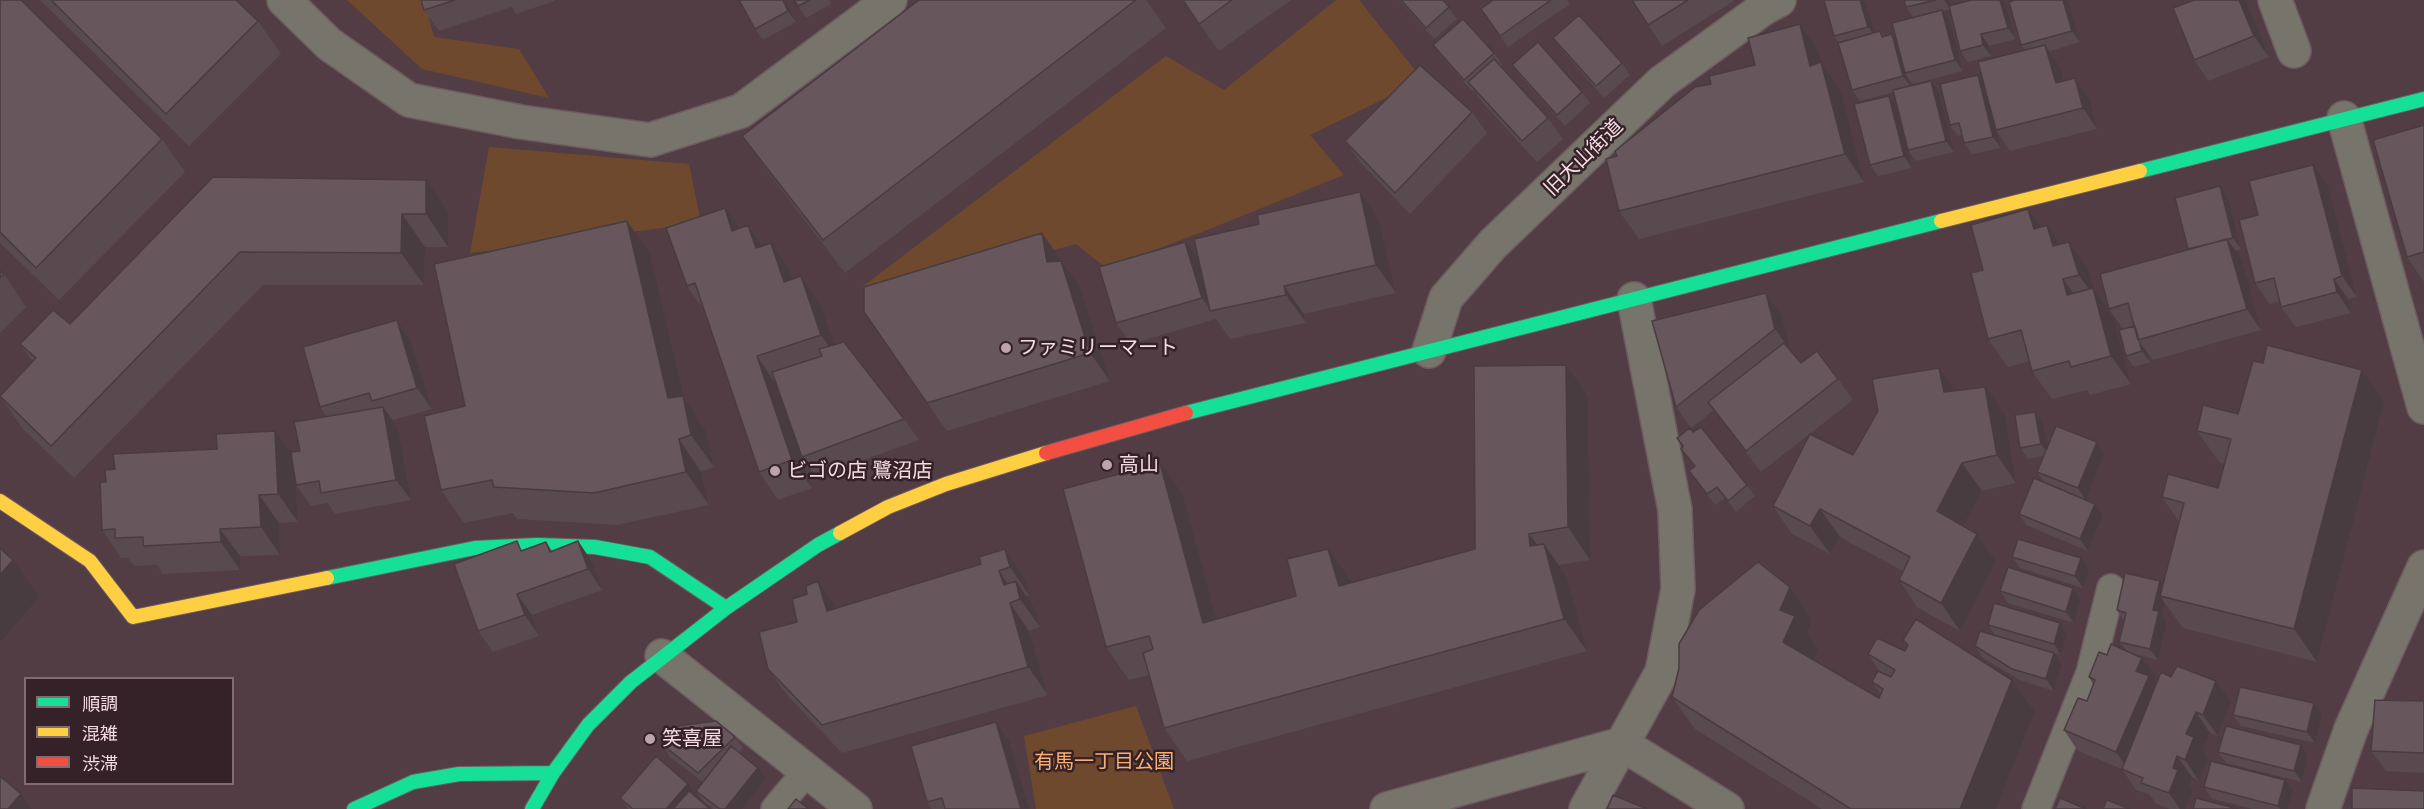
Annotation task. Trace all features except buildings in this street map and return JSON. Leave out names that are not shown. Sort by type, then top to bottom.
[{"type":"street","points":[[284,0],[329,44],[409,100],[521,122],[650,140],[741,111],[890,0]]},
{"type":"street","name":"旧大山街道","points":[[1429,351],[1446,298],[1493,244],[1662,82],[1764,8],[1779,0]]},
{"type":"street","points":[[2275,0],[2294,51]]},
{"type":"street","points":[[532,809],[553,773],[588,725],[631,682],[662,656],[726,608],[818,545],[888,507],[946,484],[1160,420],[2424,99]]},
{"type":"street","points":[[2344,118],[2424,407]]},
{"type":"street","points":[[1586,809],[1662,672],[1678,589],[1675,510],[1634,299]]},
{"type":"street","points":[[0,501],[90,561],[133,617],[475,548],[537,545],[595,547],[650,557],[726,608]]},
{"type":"street","points":[[2323,809],[2351,729],[2424,567]]},
{"type":"street","points":[[662,656],[855,809]]},
{"type":"street","points":[[1387,809],[1622,744],[1728,809]]},
{"type":"street","points":[[354,809],[413,782],[459,774],[553,773]]},
{"type":"lane","points":[[2036,809],[2090,673],[2110,588]]},
{"type":"lane","points":[[775,809],[807,771]]},
{"type":"green space","points":[[347,0],[424,0],[434,37],[519,49],[549,98],[422,69]]},
{"type":"green space","points":[[1336,0],[1359,0],[1423,80],[1310,135],[1344,175],[1106,268],[1076,244],[877,299],[862,287],[1166,56],[1224,90]]},
{"type":"green space","points":[[489,147],[689,164],[701,223],[470,253]]},
{"type":"green space","name":"有馬一丁目公園","points":[[1136,706],[1174,809],[1036,809],[1024,736]]},
{"type":"traffic: fast","points":[[2140,171],[2424,99]]},
{"type":"traffic: fast","points":[[1186,413],[1941,221]]},
{"type":"traffic: fast","points":[[532,809],[553,773],[588,725],[631,682],[726,608],[818,545],[840,533]]},
{"type":"traffic: fast","points":[[327,578],[475,548],[537,545],[595,547],[650,557],[726,608]]},
{"type":"traffic: fast","points":[[354,809],[413,782],[459,774],[553,773]]},
{"type":"traffic: slow","points":[[1941,221],[2140,171]]},
{"type":"traffic: slow","points":[[840,533],[888,507],[946,484],[1046,453]]},
{"type":"traffic: slow","points":[[0,501],[90,561],[133,617],[327,578]]},
{"type":"traffic: jam","points":[[1046,453],[1186,413]]},
{"type":"place","name":"ファミリーマート","points":[[1006,348]]},
{"type":"place","name":"高山","points":[[1107,465]]},
{"type":"place","name":"ビゴの店 鷺沼店","points":[[775,471]]},
{"type":"place","name":"笑喜屋","points":[[650,739]]}]
